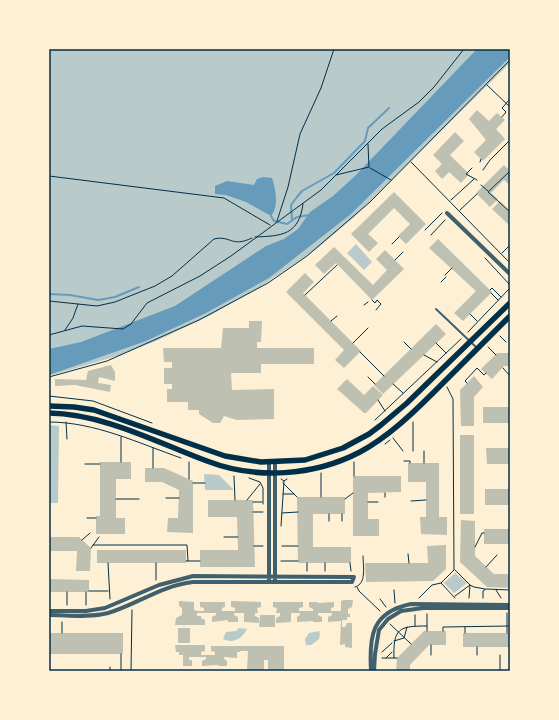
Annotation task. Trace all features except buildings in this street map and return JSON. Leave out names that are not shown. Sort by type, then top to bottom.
[{"type":"main road","points":[[49,406],[74,407],[94,410],[225,456],[251,461],[272,462],[305,460],[343,448],[369,434],[407,403],[510,303]]},
{"type":"main road","points":[[49,413],[92,418],[222,467],[273,474],[306,470],[360,452],[410,415],[510,316]]},
{"type":"street","points":[[448,213],[510,274]]},
{"type":"street","points":[[272,462],[275,580]]},
{"type":"street","points":[[269,580],[273,474]]},
{"type":"street","points":[[49,611],[86,611],[112,606],[160,587],[193,582],[275,580],[352,582],[354,577],[275,580]]},
{"type":"street","points":[[49,616],[107,613],[126,606],[160,587]]},
{"type":"street","points":[[370,671],[371,642],[374,628],[384,616],[396,608],[411,604],[510,604]]},
{"type":"street","points":[[374,671],[377,637],[384,623],[400,611],[427,608],[508,609]]},
{"type":"lane","points":[[436,309],[477,348]]},
{"type":"lane","points":[[124,601],[126,606]]},
{"type":"path","points":[[277,221],[288,187],[300,134],[321,88],[334,49]]},
{"type":"path","points":[[49,335],[82,326],[123,329],[131,324],[147,303],[200,276],[270,225],[303,204],[336,175],[382,128],[419,102],[434,87],[464,49]]},
{"type":"path","points":[[49,377],[106,361],[160,338],[231,304],[268,283],[308,256],[370,202],[510,60]]},
{"type":"path","points":[[486,85],[510,107]]},
{"type":"path","points":[[502,117],[506,112],[502,108],[510,99]]},
{"type":"path","points":[[483,170],[490,160],[510,140]]},
{"type":"path","points":[[368,144],[369,167]]},
{"type":"path","points":[[410,161],[460,210],[510,263]]},
{"type":"path","points":[[336,175],[369,167],[392,180]]},
{"type":"path","points":[[472,168],[466,174],[477,180]]},
{"type":"path","points":[[488,192],[509,172],[510,173]]},
{"type":"path","points":[[49,176],[224,198],[270,225]]},
{"type":"path","points":[[451,201],[474,179]]},
{"type":"path","points":[[481,185],[510,212]]},
{"type":"path","points":[[460,210],[477,194]]},
{"type":"path","points":[[49,301],[96,306],[115,302],[155,286],[178,271],[214,239],[224,238],[238,243],[256,236],[276,237],[289,232],[299,222],[303,204]]},
{"type":"path","points":[[426,230],[442,212]]},
{"type":"path","points":[[431,235],[447,218]]},
{"type":"path","points":[[392,244],[399,237]]},
{"type":"path","points":[[501,253],[510,245]]},
{"type":"path","points":[[395,260],[403,252]]},
{"type":"path","points":[[305,295],[337,265]]},
{"type":"path","points":[[442,282],[452,268]]},
{"type":"path","points":[[490,290],[492,288],[501,297]]},
{"type":"path","points":[[376,420],[464,336],[510,288]]},
{"type":"path","points":[[491,293],[498,300]]},
{"type":"path","points":[[372,300],[375,302],[377,300],[381,304],[376,310]]},
{"type":"path","points":[[364,305],[368,302]]},
{"type":"path","points":[[65,330],[73,318],[78,304]]},
{"type":"path","points":[[470,314],[478,322]]},
{"type":"path","points":[[331,321],[337,316]]},
{"type":"path","points":[[353,343],[368,328]]},
{"type":"path","points":[[501,337],[506,342]]},
{"type":"path","points":[[404,342],[411,349]]},
{"type":"path","points":[[436,343],[446,353]]},
{"type":"path","points":[[488,347],[496,354]]},
{"type":"path","points":[[360,352],[384,376]]},
{"type":"path","points":[[424,355],[437,362]]},
{"type":"path","points":[[467,383],[465,381],[477,368],[484,375],[486,373]]},
{"type":"path","points":[[503,368],[510,376]]},
{"type":"path","points":[[368,377],[375,384]]},
{"type":"path","points":[[393,384],[404,394]]},
{"type":"path","points":[[420,598],[432,585],[441,583],[454,570],[453,399],[447,387]]},
{"type":"path","points":[[378,400],[386,411]]},
{"type":"path","points":[[413,420],[413,451]]},
{"type":"path","points":[[49,422],[66,422],[93,427],[182,458]]},
{"type":"path","points":[[66,422],[67,439]]},
{"type":"path","points":[[121,436],[121,462]]},
{"type":"path","points":[[393,438],[404,451]]},
{"type":"path","points":[[153,448],[153,468]]},
{"type":"path","points":[[424,451],[424,463]]},
{"type":"path","points":[[189,479],[189,461],[192,462]]},
{"type":"path","points":[[354,461],[354,476]]},
{"type":"path","points":[[404,462],[410,463]]},
{"type":"path","points":[[85,464],[100,464]]},
{"type":"path","points":[[321,472],[321,497]]},
{"type":"path","points":[[228,474],[234,475],[235,500]]},
{"type":"path","points":[[242,477],[256,479],[261,483],[263,488],[263,512],[253,512]]},
{"type":"path","points":[[281,526],[283,482],[297,497]]},
{"type":"path","points":[[193,483],[205,483]]},
{"type":"path","points":[[247,500],[261,483]]},
{"type":"path","points":[[385,492],[385,497]]},
{"type":"path","points":[[345,499],[353,493]]},
{"type":"path","points":[[282,494],[295,494]]},
{"type":"path","points":[[166,498],[178,498]]},
{"type":"path","points":[[116,499],[139,499]]},
{"type":"path","points":[[411,501],[426,500]]},
{"type":"path","points":[[253,502],[263,502]]},
{"type":"path","points":[[368,502],[378,502]]},
{"type":"path","points":[[281,513],[298,512]]},
{"type":"path","points":[[329,514],[329,521]]},
{"type":"path","points":[[342,514],[342,521]]},
{"type":"path","points":[[87,518],[96,518]]},
{"type":"path","points":[[82,540],[90,532]]},
{"type":"path","points":[[475,547],[482,533],[484,532]]},
{"type":"path","points":[[91,548],[99,537]]},
{"type":"path","points":[[224,537],[238,537]]},
{"type":"path","points":[[254,546],[264,546],[264,540]]},
{"type":"path","points":[[93,545],[187,545],[186,561],[200,561]]},
{"type":"path","points":[[275,546],[298,546]]},
{"type":"path","points":[[408,554],[409,563]]},
{"type":"path","points":[[486,567],[497,555]]},
{"type":"path","points":[[353,587],[357,587],[364,579],[363,556]]},
{"type":"path","points":[[275,561],[298,561]]},
{"type":"path","points":[[156,563],[156,581],[161,579]]},
{"type":"path","points":[[307,563],[307,578]]},
{"type":"path","points":[[325,563],[325,578]]},
{"type":"path","points":[[108,564],[108,591],[112,606]]},
{"type":"path","points":[[454,570],[470,585],[486,589],[510,590]]},
{"type":"path","points":[[441,583],[455,597],[470,585]]},
{"type":"path","points":[[469,598],[470,585]]},
{"type":"path","points":[[357,587],[359,592],[381,611]]},
{"type":"path","points":[[483,598],[483,592],[486,589]]},
{"type":"path","points":[[394,590],[396,608]]},
{"type":"path","points":[[496,590],[501,598]]},
{"type":"path","points":[[89,591],[108,591]]},
{"type":"path","points":[[67,592],[67,605]]},
{"type":"path","points":[[86,592],[86,605]]},
{"type":"path","points":[[380,599],[386,607]]},
{"type":"path","points":[[80,605],[92,604]]},
{"type":"path","points":[[61,606],[73,605]]},
{"type":"path","points":[[131,607],[131,671]]},
{"type":"path","points":[[427,608],[427,631]]},
{"type":"path","points":[[507,633],[508,609]]},
{"type":"path","points":[[415,610],[415,626]]},
{"type":"path","points":[[62,620],[62,633]]},
{"type":"path","points":[[390,624],[411,644]]},
{"type":"path","points":[[382,652],[393,642],[398,632],[407,626],[427,626]]},
{"type":"path","points":[[404,638],[407,626]]},
{"type":"path","points":[[465,626],[465,633]]},
{"type":"path","points":[[443,631],[443,627],[510,626]]},
{"type":"path","points":[[393,642],[404,638]]},
{"type":"path","points":[[393,642],[394,658]]},
{"type":"path","points":[[431,645],[431,655]]},
{"type":"path","points":[[477,647],[477,655]]},
{"type":"path","points":[[386,658],[393,651]]},
{"type":"path","points":[[121,654],[121,671]]},
{"type":"path","points":[[500,655],[500,671],[510,671]]},
{"type":"path","points":[[382,658],[397,658]]},
{"type":"shaded area","points":[[49,49],[510,49],[510,63],[354,217],[315,250],[260,287],[211,315],[156,341],[117,356],[49,376]]},
{"type":"shaded area","points":[[356,244],[372,262],[364,270],[347,253]]},
{"type":"shaded area","points":[[49,425],[59,426],[58,503],[49,503]]},
{"type":"shaded area","points":[[204,474],[219,475],[234,490],[205,490]]},
{"type":"shaded area","points":[[455,573],[467,583],[454,593],[444,583]]},
{"type":"shaded area","points":[[239,628],[247,629],[240,638],[234,641],[223,639],[226,632],[236,631]]},
{"type":"shaded area","points":[[319,631],[319,639],[311,645],[306,645],[305,639],[309,633]]},
{"type":"water","points":[[477,49],[510,49],[510,57],[351,214],[269,278],[206,313],[146,341],[49,375],[49,349],[81,342],[175,306],[266,246],[284,239],[298,229],[310,212],[333,196],[355,176]]},
{"type":"water","points":[[263,177],[272,178],[275,188],[276,203],[274,212],[271,216],[246,202],[226,195],[215,194],[215,186],[227,181],[254,185],[257,179]]},
{"type":"waterway","points":[[292,219],[291,205],[302,191],[334,173],[365,141],[368,128],[389,108]]},
{"type":"waterway","points":[[271,216],[274,221],[287,224],[297,217],[310,215]]},
{"type":"waterway","points":[[49,294],[70,295],[98,300],[115,297],[139,287]]}]
